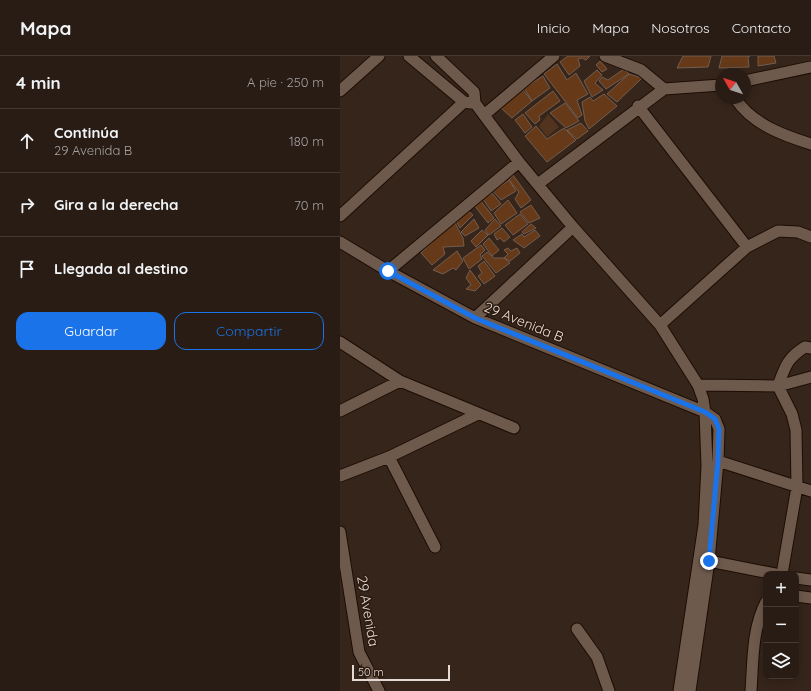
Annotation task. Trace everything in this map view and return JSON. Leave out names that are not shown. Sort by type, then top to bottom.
[{"type":"street","points":[[340,91],[380,56]]},
{"type":"street","points":[[409,56],[464,102],[475,103]]},
{"type":"street","points":[[436,56],[474,92],[475,103],[519,162],[573,227],[660,325],[698,385],[705,412],[707,466],[704,525],[679,691]]},
{"type":"street","points":[[484,115],[554,56]]},
{"type":"street","points":[[605,56],[641,70],[664,89]]},
{"type":"street","points":[[751,80],[811,67]]},
{"type":"street","points":[[538,184],[638,106],[664,89],[715,85]]},
{"type":"street","points":[[340,216],[464,102]]},
{"type":"street","points":[[741,104],[761,124],[786,136],[811,144]]},
{"type":"street","points":[[638,106],[747,247]]},
{"type":"street","points":[[388,271],[519,162]]},
{"type":"street","points":[[475,318],[573,227]]},
{"type":"street","points":[[660,325],[747,247],[778,231],[798,232],[811,237]]},
{"type":"street","name":"29 Avenida B","points":[[340,242],[388,271],[475,318],[705,412]]},
{"type":"street","points":[[340,342],[400,381],[514,428]]},
{"type":"street","points":[[783,571],[797,487],[796,430],[792,414],[778,386],[785,366],[792,354],[805,347],[811,348]]},
{"type":"street","points":[[698,385],[778,386],[811,377]]},
{"type":"street","points":[[340,411],[400,381]]},
{"type":"street","points":[[690,691],[709,561],[718,461],[719,429],[715,419],[705,412]]},
{"type":"street","points":[[340,476],[389,457],[478,414]]},
{"type":"street","points":[[389,457],[435,547]]},
{"type":"street","points":[[718,461],[811,491]]},
{"type":"street","name":"29 Avenida","points":[[340,532],[359,652],[379,691]]},
{"type":"street","points":[[709,561],[763,572]]},
{"type":"street","points":[[799,578],[811,580]]},
{"type":"street","points":[[799,596],[811,598]]},
{"type":"street","points":[[751,691],[754,652],[761,612],[764,607]]},
{"type":"street","points":[[577,629],[597,657],[609,691]]},
{"type":"shaded area","points":[[548,114],[559,127],[547,137],[539,126]]},
{"type":"building","points":[[568,56],[590,56],[586,60],[582,58],[578,59],[580,66],[569,75],[560,62]]},
{"type":"building","points":[[683,56],[711,56],[708,67],[677,68]]},
{"type":"building","points":[[722,56],[750,56],[748,57],[749,67],[719,68]]},
{"type":"building","points":[[758,56],[774,56],[776,63],[758,66]]},
{"type":"building","points":[[600,61],[607,69],[602,72],[596,65]]},
{"type":"building","points":[[557,64],[567,80],[576,73],[588,94],[577,100],[582,115],[578,118],[544,74]]},
{"type":"building","points":[[624,69],[629,74],[606,89],[599,81],[602,77],[608,80]]},
{"type":"building","points":[[597,70],[602,75],[595,83],[603,90],[592,97],[584,81]]},
{"type":"building","points":[[629,74],[642,78],[617,102],[607,94]]},
{"type":"building","points":[[543,76],[550,88],[532,101],[524,88]]},
{"type":"building","points":[[522,89],[532,101],[512,118],[501,108]]},
{"type":"building","points":[[553,91],[560,101],[539,116],[540,120],[535,124],[525,113]]},
{"type":"building","points":[[604,94],[617,106],[589,129],[585,121],[582,102],[590,97],[593,101]]},
{"type":"building","points":[[565,103],[579,121],[566,128],[550,113]]},
{"type":"building","points":[[523,114],[532,127],[525,133],[515,120]]},
{"type":"building","points":[[581,123],[588,131],[577,139],[567,130]]},
{"type":"building","points":[[536,126],[547,139],[564,128],[576,140],[547,162],[525,136]]},
{"type":"building","points":[[513,175],[531,200],[521,208],[515,199],[519,192],[509,180]]},
{"type":"building","points":[[509,180],[516,191],[501,200],[493,191]]},
{"type":"building","points":[[492,193],[501,204],[491,211],[483,199]]},
{"type":"building","points":[[480,200],[494,218],[488,223],[474,205]]},
{"type":"building","points":[[508,200],[517,213],[501,224],[494,213]]},
{"type":"building","points":[[531,205],[540,218],[529,223],[520,212]]},
{"type":"building","points":[[468,211],[473,215],[460,228],[455,219]]},
{"type":"building","points":[[520,214],[528,224],[513,235],[505,225]]},
{"type":"building","points":[[474,219],[479,228],[465,236],[461,232]]},
{"type":"building","points":[[495,219],[501,226],[489,235],[485,230]]},
{"type":"building","points":[[454,221],[463,238],[464,246],[443,247],[445,254],[432,265],[421,253]]},
{"type":"building","points":[[531,224],[536,228],[524,234],[522,232]]},
{"type":"building","points":[[502,228],[510,237],[504,242],[500,238],[497,240],[494,234]]},
{"type":"building","points":[[482,230],[488,235],[476,247],[471,241]]},
{"type":"building","points":[[535,230],[540,236],[524,248],[513,240],[522,234],[524,237]]},
{"type":"building","points":[[489,238],[499,250],[492,256],[483,244]]},
{"type":"building","points":[[481,245],[485,250],[480,255],[482,259],[469,269],[463,258]]},
{"type":"building","points":[[508,248],[511,251],[517,248],[520,253],[510,261],[504,258],[508,254],[504,250]]},
{"type":"building","points":[[457,251],[463,261],[456,270],[453,268],[443,274],[433,270]]},
{"type":"building","points":[[487,252],[494,258],[504,258],[510,263],[496,273],[482,256]]},
{"type":"building","points":[[484,261],[495,276],[484,284],[478,276],[482,273],[478,266]]},
{"type":"building","points":[[470,270],[481,285],[475,291],[466,289],[471,285],[466,278]]},
{"type":"route","points":[[388,271],[475,318],[705,412],[715,419],[719,429],[718,461],[709,561]]}]
